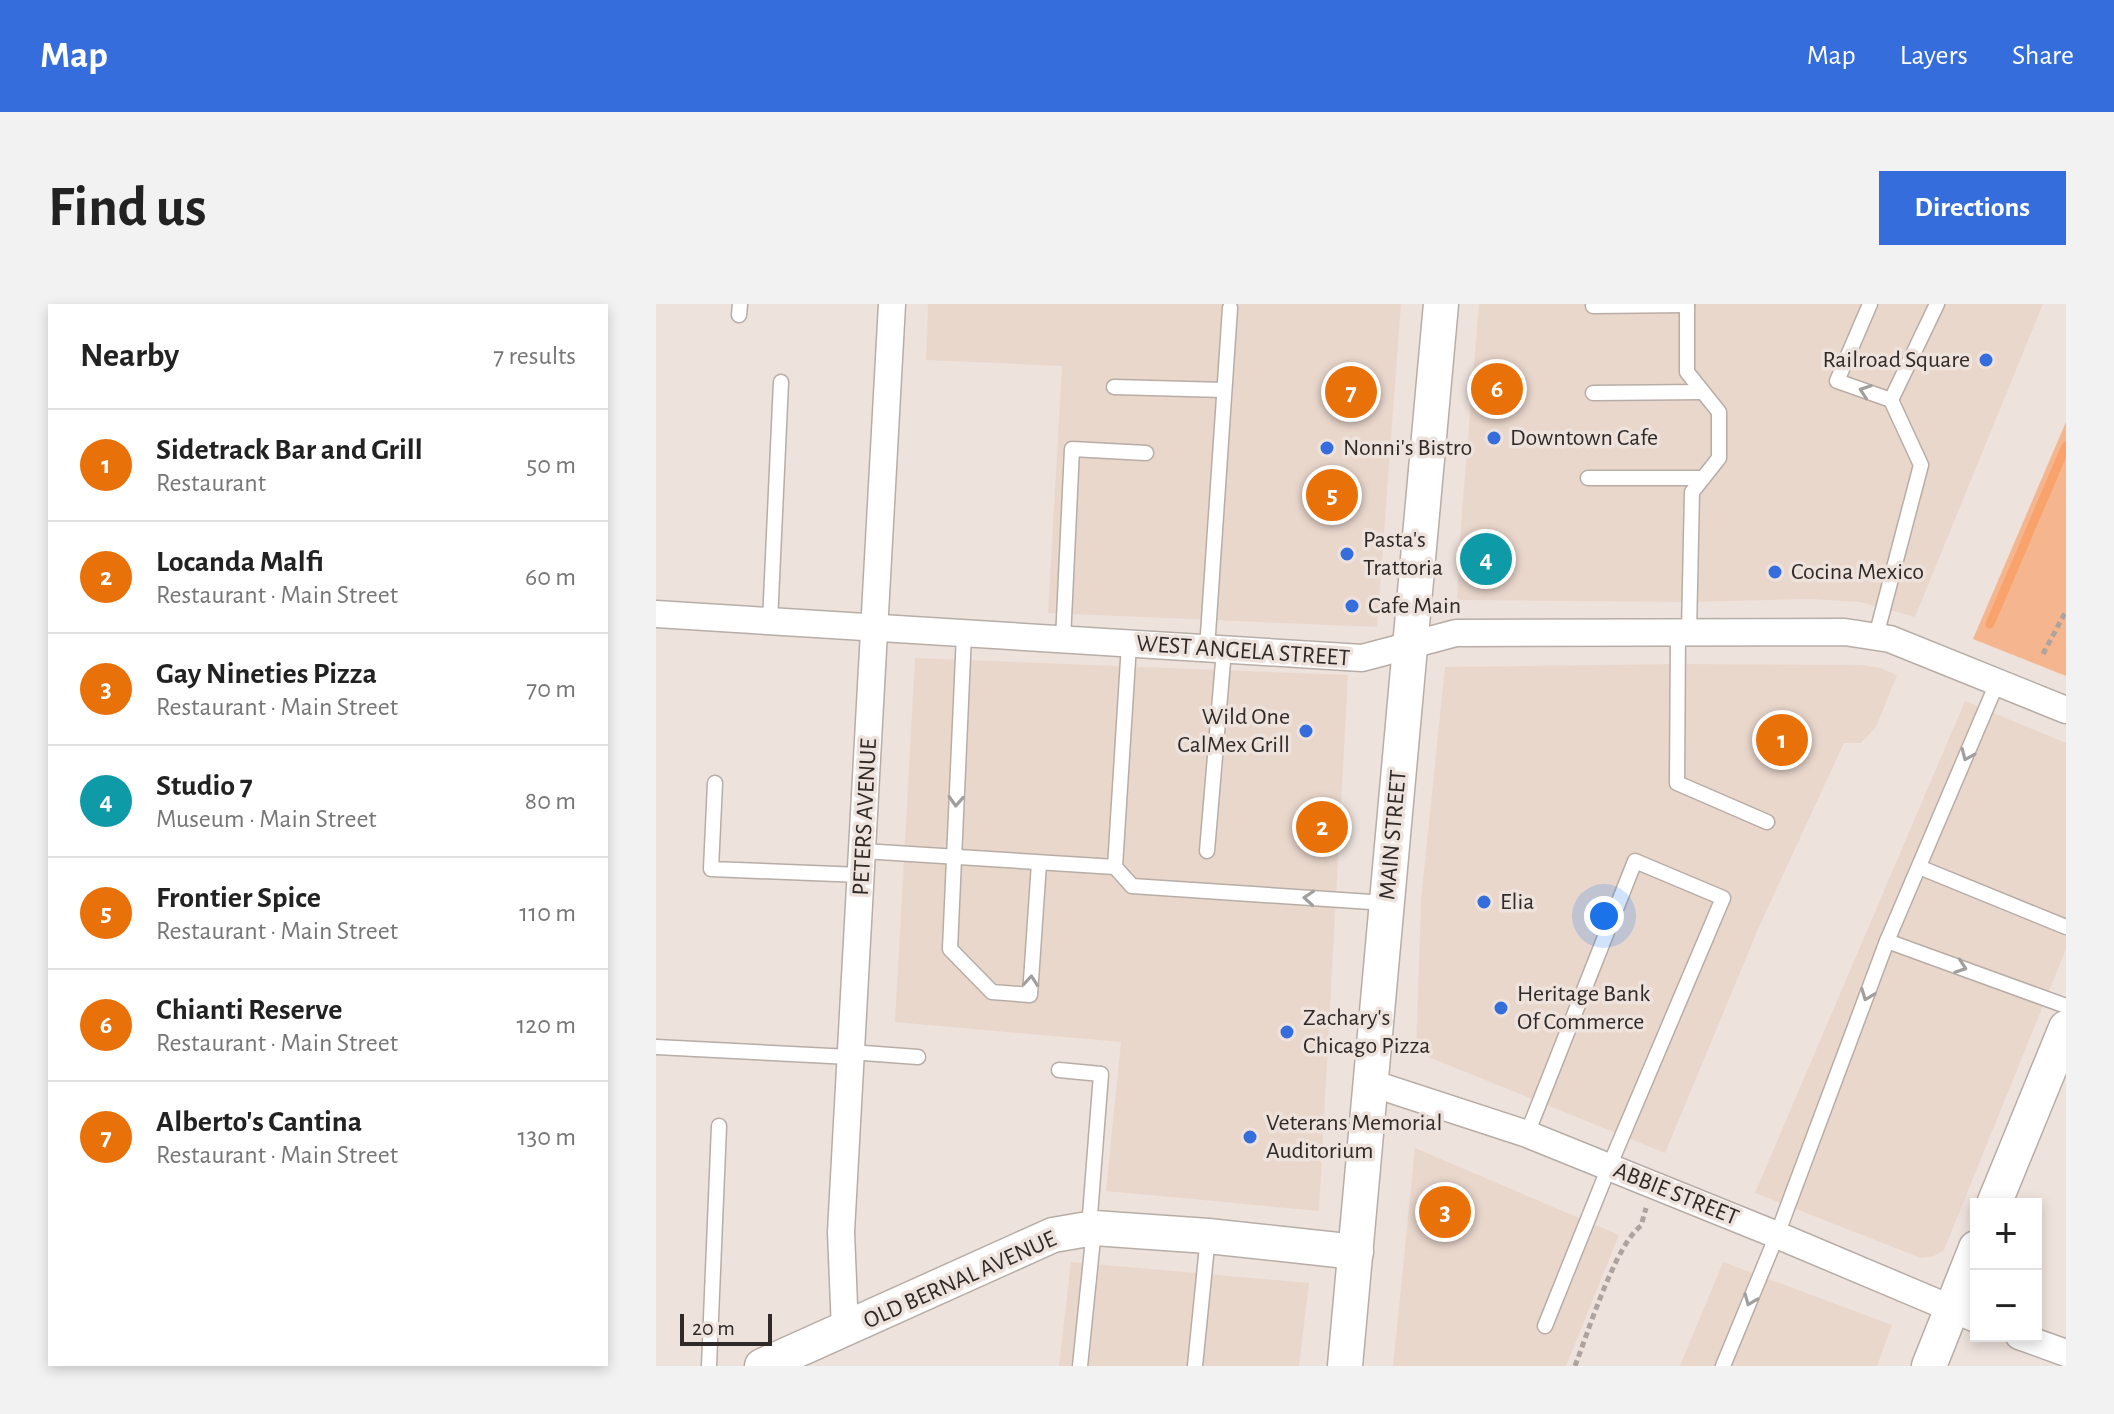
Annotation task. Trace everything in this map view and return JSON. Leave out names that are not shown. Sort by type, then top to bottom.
[{"type":"street","name":"PETERS AVENUE","points":[[845,1330],[841,1232],[892,304]]},
{"type":"street","name":"MAIN STREET","points":[[1345,1366],[1441,304]]},
{"type":"street","name":"WEST ANGELA STREET","points":[[656,614],[1362,658],[1456,633],[1845,632],[1876,636],[2066,710]]},
{"type":"street","points":[[1996,1198],[2066,1028]]},
{"type":"street","name":"ABBIE STREET","points":[[1371,1083],[1527,1134],[1963,1314]]},
{"type":"street","name":"OLD BERNAL AVENUE","points":[[762,1366],[1053,1235],[1091,1228],[1208,1236],[1356,1252]]},
{"type":"street","points":[[1929,1366],[1963,1314],[1972,1270]]},
{"type":"street","points":[[2036,1342],[2066,1353]]},
{"type":"lane","points":[[1593,306],[1687,304],[1687,372],[1719,412],[1719,458],[1692,492],[1677,783],[1767,822]]},
{"type":"lane","points":[[1870,304],[1837,381],[1891,400],[1921,465],[1876,636]]},
{"type":"lane","points":[[1891,400],[1937,304]]},
{"type":"lane","points":[[1207,851],[1224,390],[1230,308]]},
{"type":"lane","points":[[770,622],[781,382]]},
{"type":"lane","points":[[1114,387],[1224,390]]},
{"type":"lane","points":[[1593,393],[1703,392]]},
{"type":"lane","points":[[1063,640],[1072,449],[1146,453]]},
{"type":"lane","points":[[1588,478],[1703,478]]},
{"type":"lane","points":[[964,634],[950,949],[992,992],[1030,995],[1039,863]]},
{"type":"lane","points":[[1115,867],[1129,644]]},
{"type":"lane","points":[[1723,1366],[1777,1235],[1887,941],[1997,683]]},
{"type":"lane","points":[[715,783],[711,869],[953,858],[1115,867],[1132,886],[1387,903]]},
{"type":"lane","points":[[1527,1134],[1635,861],[1723,898],[1545,1326]]},
{"type":"lane","points":[[1919,867],[2066,927]]},
{"type":"lane","points":[[1887,941],[2066,1006]]},
{"type":"lane","points":[[656,1047],[918,1057]]},
{"type":"lane","points":[[1059,1070],[1101,1074],[1080,1366]]},
{"type":"lane","points":[[709,1366],[719,1126]]},
{"type":"lane","points":[[1195,1366],[1208,1236]]},
{"type":"path","points":[[2043,654],[2066,611]]},
{"type":"path","points":[[1575,1366],[1631,1233],[1641,1226],[1652,1184]]},
{"type":"shaded area","points":[[928,304],[1401,304],[1377,627],[1048,613],[1062,366],[926,360]]},
{"type":"shaded area","points":[[1479,304],[2043,304],[1915,617],[1860,602],[1810,599],[1685,602],[1457,600]]},
{"type":"shaded area","points":[[2066,422],[2066,676],[1973,639]]},
{"type":"shaded area","points":[[915,658],[1348,675],[1319,1211],[1106,1191],[1121,1042],[895,1022]]},
{"type":"shaded area","points":[[1862,665],[1897,675],[1876,727],[1861,743],[1844,743],[1759,927],[1665,1153],[1416,1052],[1421,900],[1445,667]]},
{"type":"shaded area","points":[[1965,701],[2066,743],[2066,949],[1944,1250],[1921,1258],[1755,1193]]},
{"type":"shaded area","points":[[1415,1148],[1619,1235],[1566,1366],[1393,1366]]},
{"type":"shaded area","points":[[1071,1262],[1309,1283],[1299,1366],[1059,1366]]},
{"type":"shaded area","points":[[1723,1262],[1892,1325],[1877,1366],[1680,1366]]},
{"type":"waterway","points":[[1990,624],[2066,446]]},
{"type":"place","name":"Railroad Square","points":[[1986,360]]},
{"type":"place","name":"Chianti Reserve","points":[[1497,389]]},
{"type":"place","name":"Alberto's Cantina","points":[[1351,392]]},
{"type":"place","name":"Downtown Cafe","points":[[1494,438]]},
{"type":"place","name":"Nonni's Bistro","points":[[1327,448]]},
{"type":"place","name":"Frontier Spice","points":[[1332,495]]},
{"type":"place","name":"Pasta's Trattoria","points":[[1347,554]]},
{"type":"place","name":"Studio 7","points":[[1486,559]]},
{"type":"place","name":"Cocina Mexico","points":[[1775,572]]},
{"type":"place","name":"Cafe Main","points":[[1352,606]]},
{"type":"place","name":"Wild One CalMex Grill","points":[[1306,731]]},
{"type":"place","name":"Sidetrack Bar and Grill","points":[[1782,740]]},
{"type":"place","name":"Locanda Malfi","points":[[1322,827]]},
{"type":"place","name":"Elia","points":[[1484,902]]},
{"type":"place","name":"Heritage Bank Of Commerce","points":[[1501,1008]]},
{"type":"place","name":"Zachary's Chicago Pizza","points":[[1287,1032]]},
{"type":"place","name":"Veterans Memorial Auditorium","points":[[1250,1137]]},
{"type":"place","name":"Gay Nineties Pizza","points":[[1445,1212]]}]
